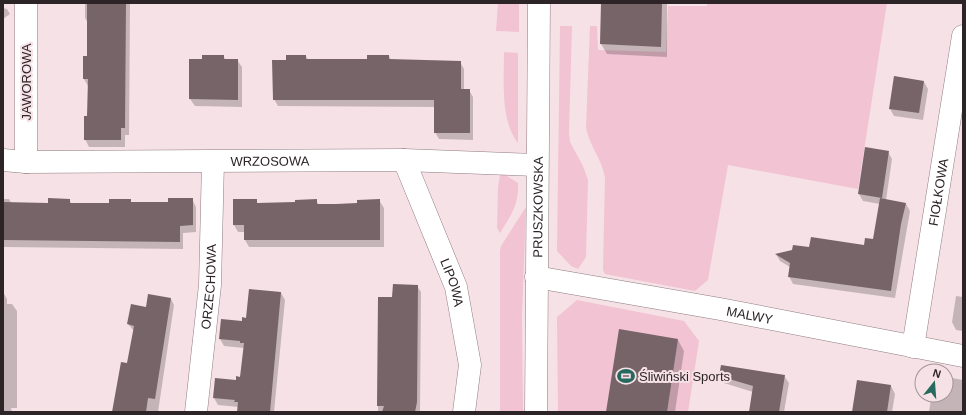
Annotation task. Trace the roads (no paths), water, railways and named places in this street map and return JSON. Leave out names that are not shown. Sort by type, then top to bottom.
[{"type":"street","name":"JAWOROWA","points":[[26,3],[26,162]]},
{"type":"street","name":"PRUSZKOWSKA","points":[[536,412],[538,3]]},
{"type":"street","name":"FIOŁKOWA","points":[[913,347],[963,36]]},
{"type":"street","name":"WRZOSOWA","points":[[3,160],[26,162],[404,160],[537,165]]},
{"type":"street","name":"LIPOWA","points":[[404,160],[456,287],[470,365],[464,412]]},
{"type":"street","name":"ORZECHOWA","points":[[196,412],[210,285],[213,162]]},
{"type":"street","name":"MALWY","points":[[536,277],[720,309],[963,356]]},
{"type":"place","name":"Śliwiński Sports","points":[[626,376]]}]
